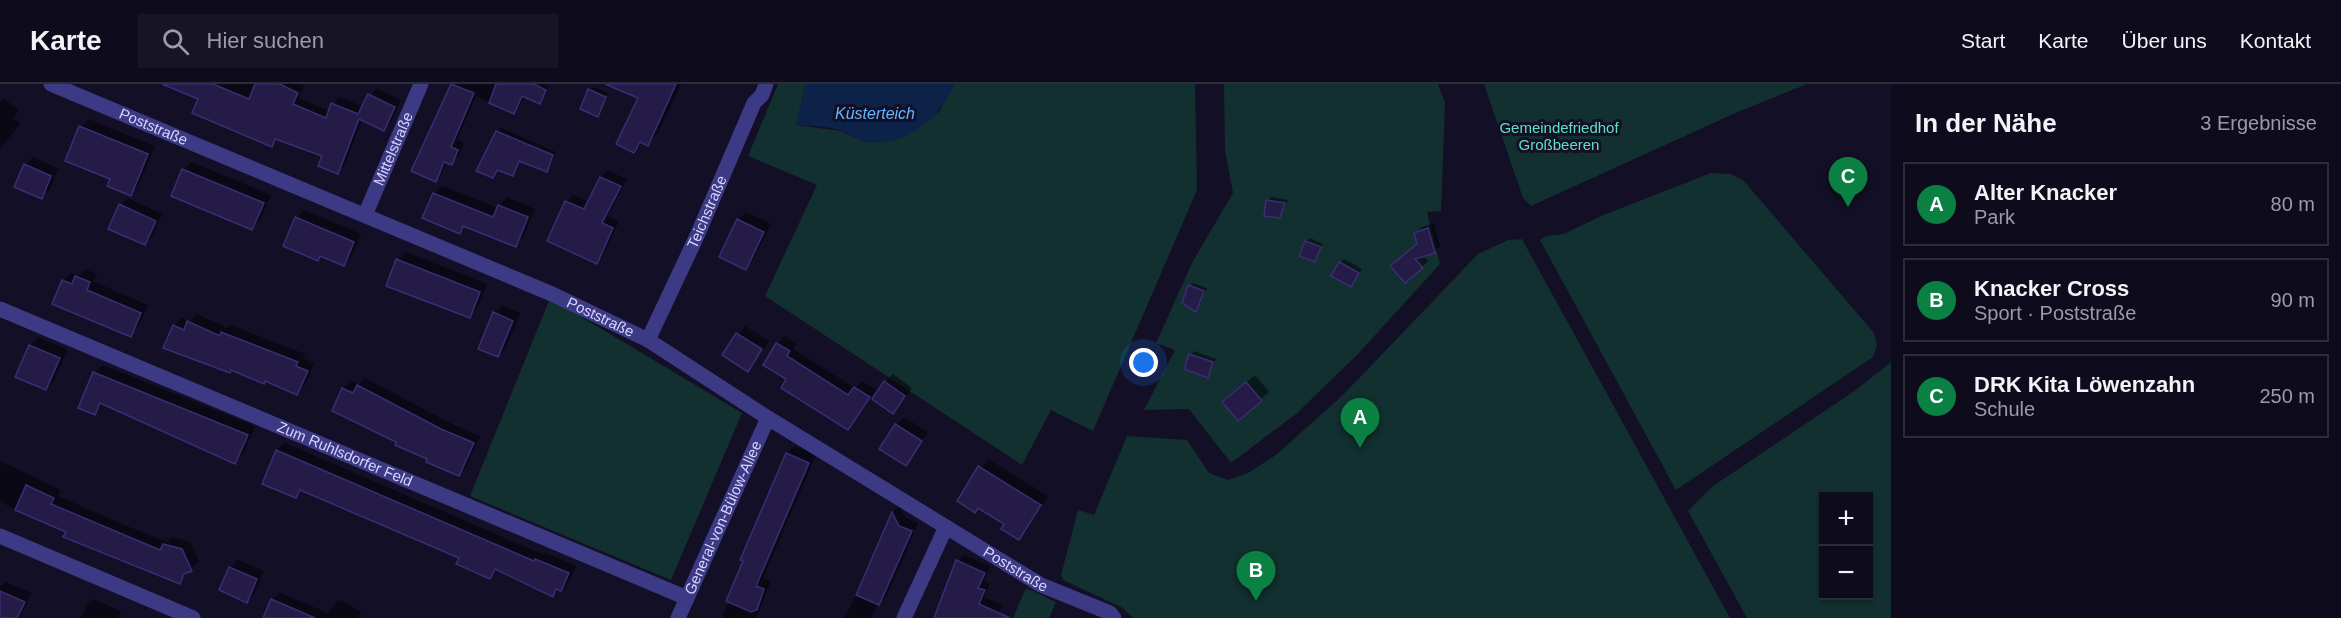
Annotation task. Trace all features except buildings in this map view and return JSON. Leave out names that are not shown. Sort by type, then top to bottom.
[{"type":"street","name":"Poststraße","points":[[51,84],[552,294],[648,340],[768,418],[1041,585],[1110,614],[1114,618]]},
{"type":"street","name":"Mittelstraße","points":[[365,215],[421,84]]},
{"type":"street","name":"Teichstraße","points":[[648,340],[696,238],[750,112],[766,84]]},
{"type":"street","name":"Zum Ruhlsdorfer Feld","points":[[0,309],[687,598]]},
{"type":"street","name":"General-von-Bülow-Allee","points":[[678,618],[768,418]]},
{"type":"street","points":[[904,618],[946,527]]},
{"type":"street","points":[[0,536],[187,617]]},
{"type":"green space","points":[[778,84],[806,84],[796,125],[841,131],[865,142],[939,112],[955,84],[1195,84],[1197,190],[1093,431],[1051,410],[1022,465],[765,296],[817,185],[748,156]]},
{"type":"green space","points":[[1224,84],[1438,84],[1445,103],[1441,211],[1427,212],[1440,264],[1358,354],[1296,414],[1231,463],[1189,409],[1144,410],[1175,350],[1156,343],[1193,261],[1233,193],[1225,150]]},
{"type":"green space","name":"Gemeindefriedhof Großbeeren","points":[[1484,84],[1807,84],[1740,111],[1531,206],[1523,198]]},
{"type":"green space","points":[[1711,173],[1731,174],[1744,181],[1874,333],[1877,346],[1873,357],[1676,490],[1540,240],[1546,236],[1564,234],[1601,216]]},
{"type":"green space","points":[[1522,239],[1730,618],[1133,618],[1123,608],[1063,580],[1061,575],[1078,510],[1094,515],[1127,436],[1187,440],[1209,473],[1228,480],[1248,473],[1276,455],[1344,394],[1478,254],[1508,240]]},
{"type":"green space","points":[[550,298],[742,413],[671,580],[470,496]]},
{"type":"green space","points":[[1891,362],[1891,618],[1747,618],[1688,511],[1713,486],[1856,390]]},
{"type":"green space","points":[[1026,588],[1056,602],[1049,618],[1013,618]]},
{"type":"water","name":"Küsterteich","points":[[806,84],[955,84],[940,108],[920,128],[896,140],[868,142],[831,128],[796,125]]},
{"type":"place","name":"DRK Kita Löwenzahn","points":[[1848,207]]},
{"type":"place","name":"Alter Knacker","points":[[1360,448]]},
{"type":"place","name":"Knacker Cross","points":[[1256,601]]}]
